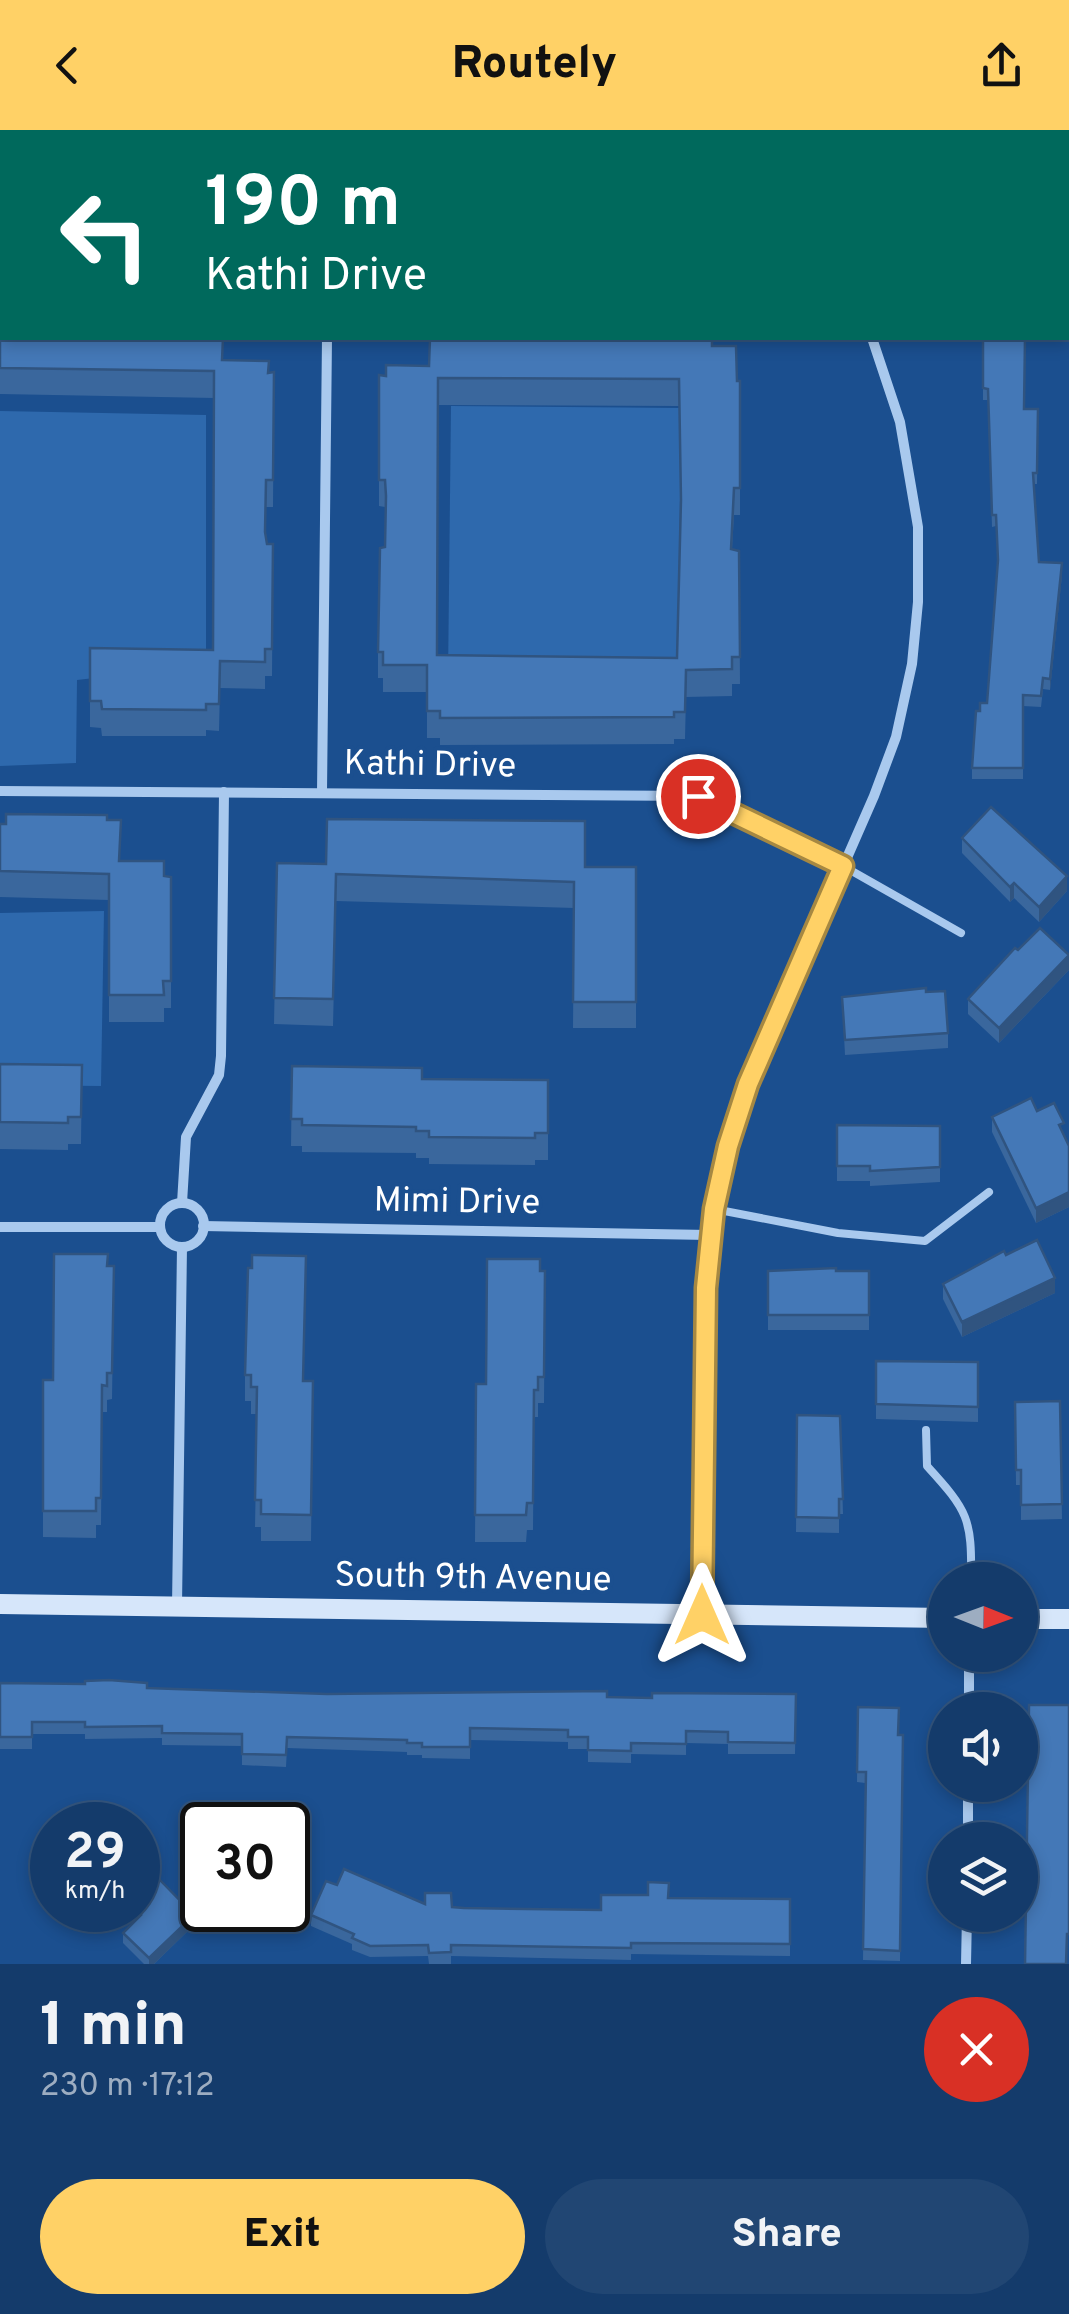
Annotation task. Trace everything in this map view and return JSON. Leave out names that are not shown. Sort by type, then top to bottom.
[{"type":"street","points":[[322,792],[328,340]]},
{"type":"street","points":[[702,1615],[705,1308],[714,1209],[728,1146],[748,1084],[896,737],[912,664],[918,602],[918,527],[900,422],[873,340]]},
{"type":"street","name":"Kathi Drive","points":[[0,791],[698,796],[843,866]]},
{"type":"street","points":[[182,1203],[186,1138],[219,1075],[221,1056],[224,792]]},
{"type":"street","points":[[182,1203],[198,1210],[204,1226],[196,1243],[182,1247],[168,1242],[160,1227],[166,1210],[182,1203]]},
{"type":"street","points":[[0,1226],[160,1227]]},
{"type":"street","name":"Mimi Drive","points":[[204,1226],[709,1234]]},
{"type":"street","points":[[177,1606],[182,1247]]},
{"type":"street","name":"South 9th Avenue","points":[[0,1604],[928,1618]]},
{"type":"street","points":[[1038,1619],[1069,1619]]},
{"type":"street","points":[[966,1964],[967,1932]]},
{"type":"lane","points":[[843,866],[962,933]]},
{"type":"lane","points":[[714,1209],[838,1233],[925,1242],[988,1192]]},
{"type":"lane","points":[[926,1430],[927,1466],[959,1501],[972,1536],[971,1562]]},
{"type":"shaded area","points":[[451,406],[681,408],[678,681],[448,678]]},
{"type":"shaded area","points":[[0,411],[206,415],[206,665],[77,680],[76,763],[0,766]]},
{"type":"shaded area","points":[[104,911],[101,1086],[0,1085],[0,913]]},
{"type":"building","points":[[0,340],[223,340],[222,360],[269,361],[268,373],[274,372],[273,480],[266,480],[265,532],[267,544],[273,544],[272,649],[265,649],[265,662],[220,661],[219,704],[206,704],[206,710],[102,709],[101,701],[90,701],[90,648],[213,650],[214,371],[0,368]]},
{"type":"building","points":[[430,340],[712,340],[712,346],[736,346],[740,381],[740,488],[734,488],[731,549],[739,551],[740,657],[732,657],[732,669],[686,670],[685,712],[674,712],[674,717],[440,718],[440,711],[427,711],[427,665],[383,665],[383,652],[378,652],[380,548],[385,547],[386,496],[385,480],[379,480],[379,375],[386,376],[386,365],[429,366]],"holes":[[[438,378],[679,379],[677,658],[437,655]]]},
{"type":"building","points":[[983,340],[1025,340],[1024,409],[1038,409],[1037,473],[1033,473],[1039,562],[1062,563],[1050,679],[1043,678],[1041,696],[1023,695],[1023,768],[972,768],[976,711],[980,711],[980,703],[987,703],[998,560],[996,515],[992,515],[988,389],[983,388]]},
{"type":"building","points":[[991,807],[1067,876],[1039,907],[1014,883],[1010,887],[962,838]]},
{"type":"building","points":[[6,814],[107,815],[107,820],[121,820],[119,861],[164,861],[164,876],[171,877],[171,981],[163,981],[164,995],[109,995],[109,874],[0,871],[0,824],[6,824]]},
{"type":"building","points":[[327,819],[585,821],[585,867],[636,867],[636,1002],[573,1002],[574,882],[336,874],[333,999],[274,998],[277,863],[326,864]]},
{"type":"building","points":[[1040,928],[1069,955],[999,1028],[968,999],[1015,948],[1018,950]]},
{"type":"building","points":[[926,988],[926,992],[945,991],[948,1033],[845,1040],[842,997]]},
{"type":"building","points":[[0,1064],[82,1065],[81,1117],[68,1117],[68,1123],[0,1122]]},
{"type":"building","points":[[292,1066],[422,1068],[422,1079],[548,1080],[548,1133],[535,1133],[535,1138],[429,1137],[429,1131],[416,1131],[416,1127],[302,1125],[302,1119],[291,1119]]},
{"type":"building","points":[[1031,1098],[1037,1111],[1054,1103],[1069,1146],[1069,1192],[1036,1208],[992,1117]]},
{"type":"building","points":[[837,1125],[940,1126],[940,1167],[870,1171],[870,1166],[837,1166]]},
{"type":"building","points":[[1037,1240],[1055,1278],[962,1322],[943,1284],[1004,1251],[1006,1255]]},
{"type":"building","points":[[54,1254],[108,1254],[107,1266],[114,1266],[112,1373],[107,1373],[107,1386],[102,1385],[101,1498],[96,1498],[96,1511],[43,1511],[43,1380],[53,1380]]},
{"type":"building","points":[[252,1255],[306,1256],[303,1381],[313,1381],[311,1515],[261,1514],[261,1500],[255,1500],[257,1387],[251,1387],[251,1375],[245,1375],[248,1268],[252,1268]]},
{"type":"building","points":[[487,1259],[540,1259],[540,1271],[545,1271],[544,1377],[538,1377],[538,1390],[534,1390],[533,1503],[527,1503],[526,1515],[475,1515],[476,1384],[486,1384]]},
{"type":"building","points":[[768,1271],[869,1271],[869,1315],[768,1315]]},
{"type":"building","points":[[876,1361],[978,1362],[978,1407],[876,1404]]},
{"type":"building","points":[[1060,1401],[1062,1504],[1021,1505],[1015,1402]]},
{"type":"building","points":[[797,1415],[840,1416],[843,1499],[839,1499],[839,1518],[796,1517]]},
{"type":"building","points":[[109,1680],[147,1683],[147,1688],[327,1694],[607,1691],[607,1697],[652,1698],[652,1693],[796,1694],[795,1743],[728,1742],[728,1732],[686,1731],[686,1744],[631,1743],[631,1751],[588,1750],[588,1737],[568,1737],[568,1730],[470,1728],[470,1747],[422,1747],[422,1743],[407,1740],[287,1737],[286,1755],[242,1754],[242,1734],[162,1733],[162,1726],[85,1727],[85,1722],[32,1722],[32,1737],[0,1737],[0,1683],[85,1684]]},
{"type":"building","points":[[1038,1705],[1069,1705],[1066,1964],[1025,1964],[1025,1932],[1038,1932],[1038,1822],[1027,1822],[1028,1802],[1038,1802]]},
{"type":"building","points":[[858,1707],[899,1708],[898,1735],[903,1735],[900,1951],[863,1949],[866,1772],[857,1772]]},
{"type":"building","points":[[344,1869],[425,1904],[425,1893],[451,1893],[452,1907],[464,1908],[601,1910],[601,1895],[648,1895],[648,1882],[669,1883],[668,1898],[790,1899],[790,1944],[631,1943],[631,1948],[451,1945],[451,1952],[429,1953],[428,1945],[370,1946],[352,1938],[354,1934],[311,1915],[326,1881],[337,1885]]},
{"type":"building","points":[[160,1880],[180,1901],[180,1928],[149,1958],[123,1933],[160,1932]]},
{"type":"route","points":[[698,796],[843,866],[748,1084],[721,1170],[709,1234],[706,1288],[702,1615]]}]
